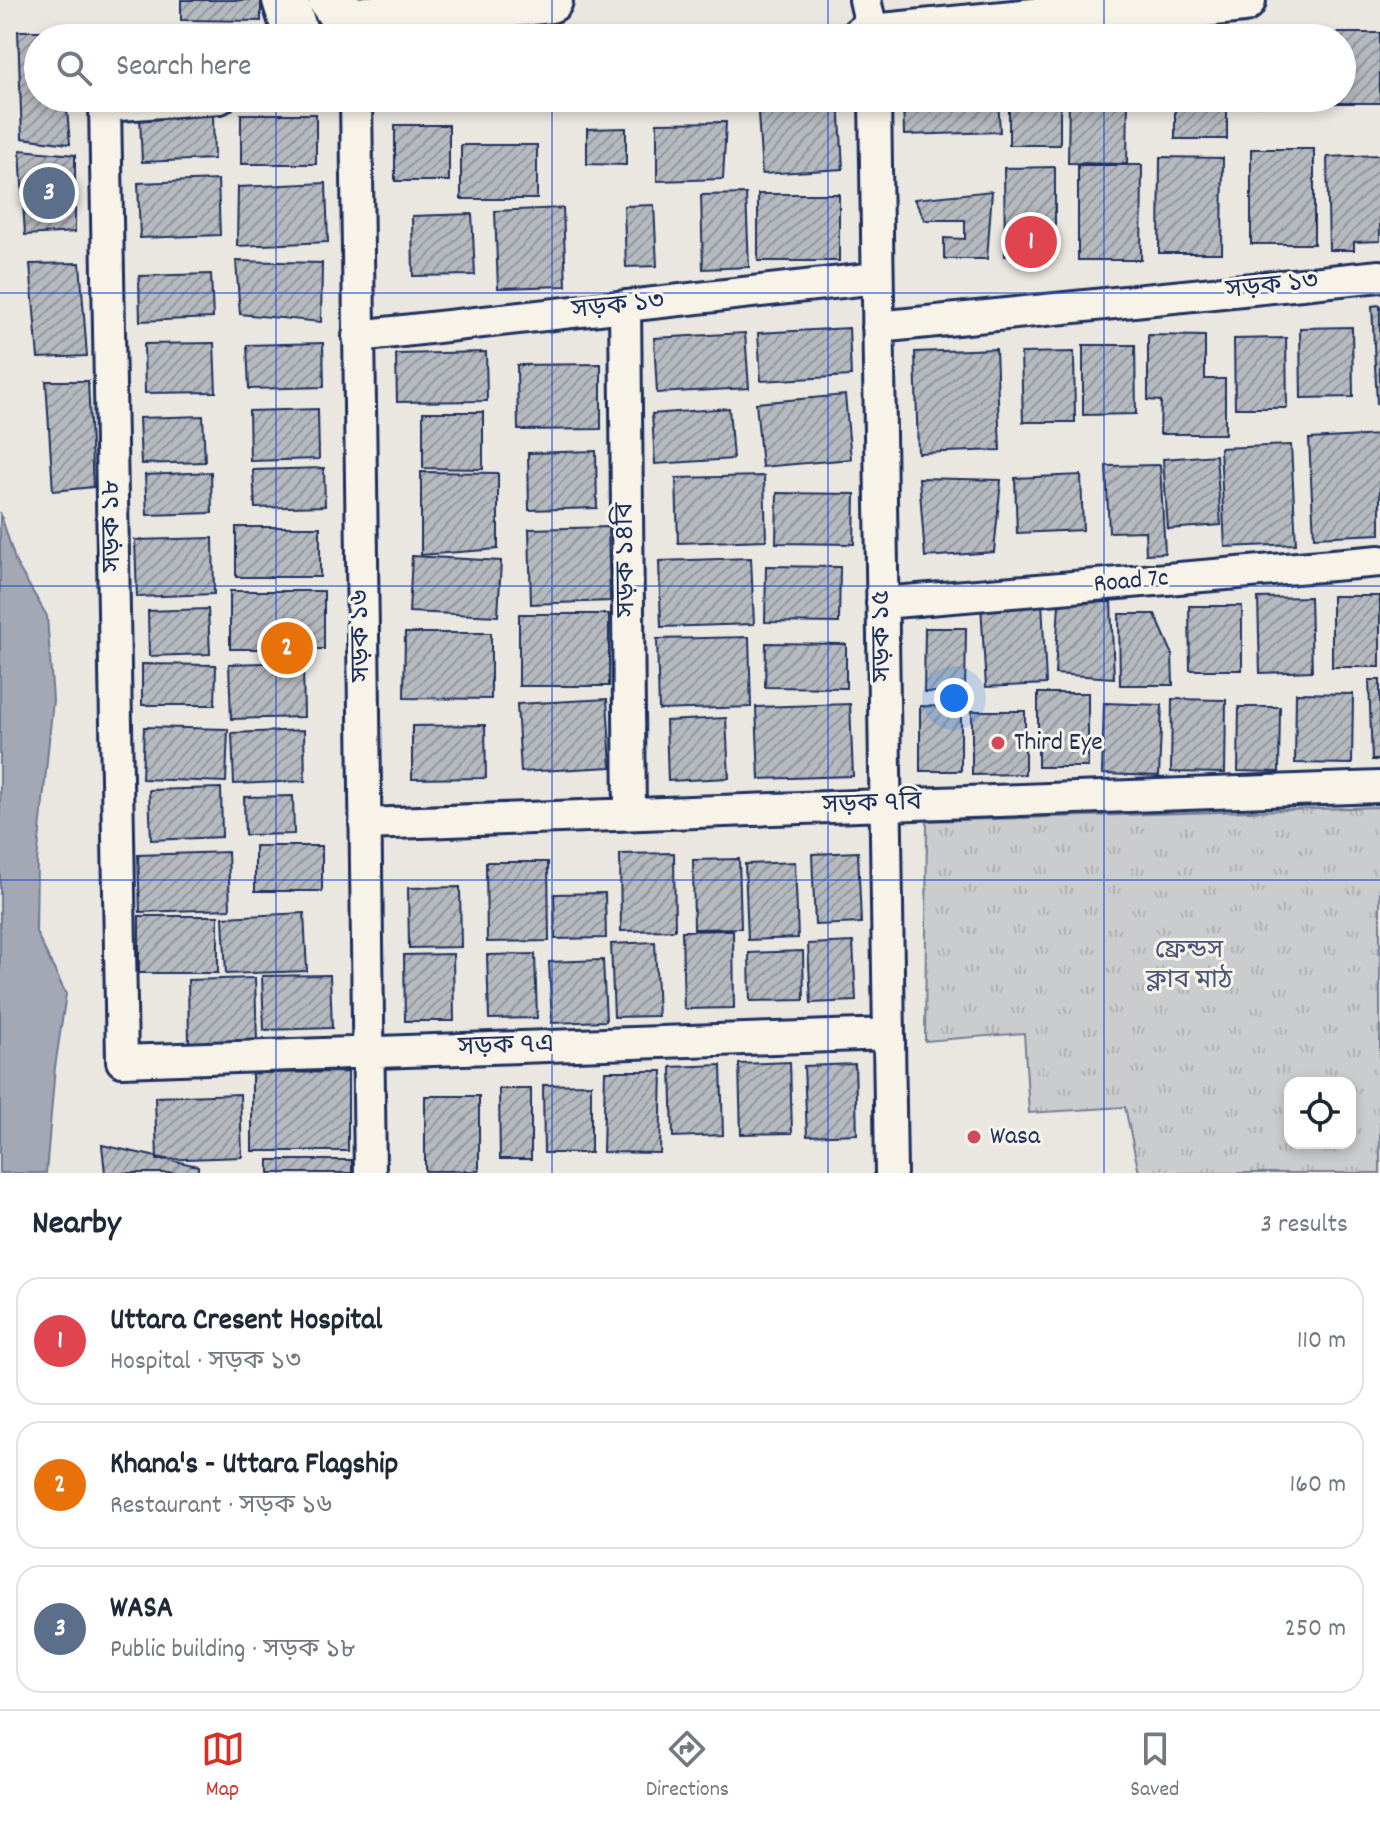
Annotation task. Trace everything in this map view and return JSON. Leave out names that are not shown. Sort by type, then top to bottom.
[{"type":"street","points":[[285,0],[293,24]]},
{"type":"street","points":[[349,19],[550,0]]},
{"type":"street","points":[[922,24],[1243,0]]},
{"type":"street","name":"সড়ক ১৮","points":[[105,112],[122,1061]]},
{"type":"street","name":"সড়ক ১৬","points":[[356,112],[370,1173]]},
{"type":"street","name":"সড়ক ১৫","points":[[875,112],[891,1173]]},
{"type":"street","name":"সড়ক ১৩","points":[[878,327],[1380,276]]},
{"type":"street","name":"সড়ক ১৩","points":[[358,336],[877,278]]},
{"type":"street","name":"সড়ক ১৪বি","points":[[625,306],[630,814]]},
{"type":"street","name":"Road 7c","points":[[882,603],[1380,561]]},
{"type":"street","name":"সড়ক ৭বি","points":[[365,824],[1380,787]]},
{"type":"street","name":"সড়ক ৭এ","points":[[122,1061],[889,1034]]},
{"type":"green space","name":"ফ্রেন্ডস ক্লাব মাঠ","points":[[1380,807],[1380,1173],[1139,1173],[1125,1107],[1029,1113],[1024,1033],[925,1041],[927,821]]},
{"type":"shaded area","points":[[0,512],[16,563],[47,616],[53,700],[37,862],[36,932],[66,994],[55,1067],[46,1173],[0,1173]]},
{"type":"building","points":[[181,0],[261,0],[261,21],[181,20]]},
{"type":"building","points":[[18,31],[24,31],[24,112],[67,112],[70,144],[22,138]]},
{"type":"building","points":[[1356,33],[1380,33],[1380,103],[1356,103]]},
{"type":"building","points":[[758,112],[840,112],[843,169],[762,174]]},
{"type":"building","points":[[903,112],[999,112],[1000,132],[904,135]]},
{"type":"building","points":[[1009,112],[1060,112],[1060,145],[1009,145]]},
{"type":"building","points":[[1069,112],[1128,112],[1127,164],[1068,163]]},
{"type":"building","points":[[1175,112],[1227,112],[1227,139],[1175,139]]},
{"type":"building","points":[[241,114],[316,114],[316,164],[241,164]]},
{"type":"building","points":[[213,115],[214,159],[142,162],[140,117]]},
{"type":"building","points":[[726,122],[723,179],[657,181],[657,123]]},
{"type":"building","points":[[395,125],[449,125],[449,181],[395,181]]},
{"type":"building","points":[[626,128],[626,165],[587,164],[587,129]]},
{"type":"building","points":[[461,145],[537,145],[537,199],[461,199]]},
{"type":"building","points":[[1251,149],[1314,149],[1314,244],[1251,244]]},
{"type":"building","points":[[20,150],[75,155],[75,232],[25,235]]},
{"type":"building","points":[[1380,155],[1380,241],[1354,242],[1354,250],[1329,250],[1327,157]]},
{"type":"building","points":[[1160,157],[1223,158],[1222,253],[1159,253]]},
{"type":"building","points":[[1078,165],[1142,165],[1141,260],[1078,260]]},
{"type":"building","points":[[1055,167],[1055,256],[1005,256],[1004,168]]},
{"type":"building","points":[[218,180],[220,235],[140,238],[138,183]]},
{"type":"building","points":[[326,183],[328,242],[237,246],[238,187]]},
{"type":"building","points":[[992,191],[987,259],[944,259],[944,238],[965,239],[965,220],[925,220],[914,199]]},
{"type":"building","points":[[746,194],[749,267],[703,269],[701,195]]},
{"type":"building","points":[[758,194],[839,194],[839,261],[758,261]]},
{"type":"building","points":[[654,205],[657,266],[626,267],[624,206]]},
{"type":"building","points":[[563,208],[566,286],[498,288],[495,211]]},
{"type":"building","points":[[472,214],[475,275],[413,276],[412,216]]},
{"type":"building","points":[[236,261],[322,263],[321,322],[240,314]]},
{"type":"building","points":[[80,263],[87,356],[38,358],[30,264]]},
{"type":"building","points":[[211,274],[213,318],[140,321],[139,276]]},
{"type":"building","points":[[1380,305],[1380,404],[1377,404],[1372,306]]},
{"type":"building","points":[[1352,327],[1353,397],[1301,398],[1300,328]]},
{"type":"building","points":[[849,328],[851,376],[761,381],[758,333]]},
{"type":"building","points":[[745,333],[749,388],[657,393],[654,338]]},
{"type":"building","points":[[1148,335],[1205,336],[1205,379],[1225,379],[1225,434],[1160,434],[1161,401],[1148,400]]},
{"type":"building","points":[[1286,338],[1287,408],[1235,408],[1234,339]]},
{"type":"building","points":[[214,343],[216,392],[145,393],[144,344]]},
{"type":"building","points":[[323,343],[324,387],[249,389],[247,345]]},
{"type":"building","points":[[1083,345],[1135,345],[1136,414],[1083,415]]},
{"type":"building","points":[[996,349],[1000,450],[918,453],[915,352]]},
{"type":"building","points":[[486,352],[487,401],[397,402],[396,354]]},
{"type":"building","points":[[1074,352],[1075,422],[1023,422],[1021,353]]},
{"type":"building","points":[[601,364],[601,429],[518,430],[517,365]]},
{"type":"building","points":[[46,381],[88,381],[93,487],[53,491]]},
{"type":"building","points":[[845,395],[851,459],[762,467],[756,403]]},
{"type":"building","points":[[729,408],[733,459],[655,464],[652,414]]},
{"type":"building","points":[[318,409],[319,459],[250,461],[249,411]]},
{"type":"building","points":[[423,412],[483,412],[483,469],[423,468]]},
{"type":"building","points":[[203,416],[205,462],[141,464],[139,418]]},
{"type":"building","points":[[1380,435],[1380,534],[1314,537],[1309,439]]},
{"type":"building","points":[[1291,445],[1296,544],[1225,547],[1220,448]]},
{"type":"building","points":[[596,451],[597,508],[529,510],[528,453]]},
{"type":"building","points":[[1216,455],[1221,525],[1168,529],[1163,459]]},
{"type":"building","points":[[1160,465],[1165,553],[1146,554],[1145,531],[1109,532],[1106,466]]},
{"type":"building","points":[[324,468],[325,506],[255,508],[253,470]]},
{"type":"building","points":[[211,472],[212,513],[147,515],[145,475]]},
{"type":"building","points":[[421,472],[498,473],[498,549],[421,555]]},
{"type":"building","points":[[1081,475],[1083,530],[1017,533],[1015,478]]},
{"type":"building","points":[[764,476],[766,540],[678,543],[676,478]]},
{"type":"building","points":[[919,478],[1001,480],[994,552],[925,557]]},
{"type":"building","points":[[777,493],[855,494],[854,544],[776,543]]},
{"type":"building","points":[[236,527],[320,527],[320,577],[236,577]]},
{"type":"building","points":[[608,527],[610,601],[531,604],[529,529]]},
{"type":"building","points":[[213,538],[214,594],[137,597],[135,540]]},
{"type":"building","points":[[412,556],[501,561],[498,616],[409,612]]},
{"type":"building","points":[[751,558],[754,624],[661,627],[659,561]]},
{"type":"building","points":[[766,566],[840,567],[839,623],[765,622]]},
{"type":"building","points":[[230,591],[324,591],[324,649],[230,649]]},
{"type":"building","points":[[1332,596],[1380,596],[1380,667],[1332,667]]},
{"type":"building","points":[[1310,597],[1312,671],[1260,673],[1258,598]]},
{"type":"building","points":[[1042,601],[1046,684],[986,687],[981,605]]},
{"type":"building","points":[[1111,602],[1114,678],[1055,674],[1059,603]]},
{"type":"building","points":[[1189,606],[1242,606],[1242,670],[1190,670]]},
{"type":"building","points":[[208,609],[210,654],[149,656],[148,611]]},
{"type":"building","points":[[519,614],[609,614],[609,686],[519,686]]},
{"type":"building","points":[[1119,614],[1155,614],[1172,653],[1173,685],[1120,685]]},
{"type":"building","points":[[925,628],[966,628],[965,693],[924,692]]},
{"type":"building","points":[[405,633],[491,633],[491,699],[404,698]]},
{"type":"building","points":[[749,637],[751,707],[659,710],[657,639]]},
{"type":"building","points":[[766,643],[846,644],[846,688],[765,687]]},
{"type":"building","points":[[303,662],[304,717],[231,719],[229,664]]},
{"type":"building","points":[[142,664],[216,665],[215,705],[142,705]]},
{"type":"building","points":[[1369,680],[1380,680],[1380,760],[1372,760]]},
{"type":"building","points":[[1038,693],[1088,693],[1088,767],[1038,767]]},
{"type":"building","points":[[1296,693],[1353,694],[1352,764],[1295,763]]},
{"type":"building","points":[[607,699],[611,767],[521,772],[517,704]]},
{"type":"building","points":[[1172,699],[1226,700],[1225,773],[1171,772]]},
{"type":"building","points":[[1104,703],[1162,705],[1159,776],[1102,774]]},
{"type":"building","points":[[850,704],[853,776],[759,779],[756,707]]},
{"type":"building","points":[[920,706],[961,707],[961,771],[920,771]]},
{"type":"building","points":[[1239,707],[1280,707],[1279,772],[1238,771]]},
{"type":"building","name":"Third Eye","points":[[972,711],[1025,711],[1025,774],[972,775]]},
{"type":"building","points":[[726,718],[729,778],[668,781],[666,721]]},
{"type":"building","points":[[485,725],[486,778],[412,779],[412,726]]},
{"type":"building","points":[[144,727],[228,729],[226,782],[142,779]]},
{"type":"building","points":[[304,730],[305,781],[234,784],[232,733]]},
{"type":"building","points":[[221,788],[222,837],[151,840],[149,790]]},
{"type":"building","points":[[293,796],[294,834],[245,835],[244,797]]},
{"type":"building","points":[[255,846],[322,846],[322,891],[255,891]]},
{"type":"building","points":[[228,852],[230,909],[140,912],[138,855]]},
{"type":"building","points":[[858,852],[861,923],[815,925],[812,854]]},
{"type":"building","points":[[674,853],[675,930],[621,931],[620,854]]},
{"type":"building","points":[[739,859],[741,928],[694,929],[693,860]]},
{"type":"building","points":[[486,862],[548,862],[549,941],[487,942]]},
{"type":"building","points":[[795,862],[798,938],[748,940],[745,864]]},
{"type":"building","points":[[460,887],[461,947],[409,948],[408,888]]},
{"type":"building","points":[[605,893],[606,938],[555,939],[554,894]]},
{"type":"building","points":[[304,913],[307,971],[226,974],[223,917]]},
{"type":"building","points":[[139,916],[218,916],[218,973],[139,973]]},
{"type":"building","points":[[733,930],[734,1008],[684,1009],[682,931]]},
{"type":"building","points":[[655,942],[658,1016],[614,1017],[611,944]]},
{"type":"building","points":[[853,942],[856,1001],[811,1003],[808,944]]},
{"type":"building","points":[[803,951],[804,1000],[750,1001],[749,953]]},
{"type":"building","points":[[453,954],[454,1021],[405,1021],[404,955]]},
{"type":"building","points":[[535,954],[537,1018],[489,1019],[487,955]]},
{"type":"building","points":[[603,960],[606,1021],[552,1023],[549,962]]},
{"type":"building","points":[[330,975],[332,1028],[264,1030],[262,976]]},
{"type":"building","points":[[255,978],[257,1041],[189,1043],[188,980]]},
{"type":"building","points":[[790,1062],[792,1133],[741,1134],[739,1064]]},
{"type":"building","points":[[855,1064],[857,1134],[807,1136],[804,1066]]},
{"type":"building","points":[[721,1065],[723,1135],[673,1137],[671,1067]]},
{"type":"building","points":[[605,1071],[662,1071],[660,1153],[603,1152]]},
{"type":"building","points":[[348,1072],[348,1151],[252,1151],[252,1073]]},
{"type":"building","points":[[591,1084],[591,1153],[544,1153],[543,1085]]},
{"type":"building","points":[[499,1089],[531,1089],[531,1159],[500,1159]]},
{"type":"building","points":[[240,1094],[242,1157],[157,1160],[155,1097]]},
{"type":"building","points":[[425,1096],[479,1096],[479,1171],[425,1171]]},
{"type":"building","points":[[102,1145],[198,1166],[198,1173],[105,1173]]},
{"type":"building","points":[[269,1160],[352,1160],[352,1173],[269,1173]]},
{"type":"place","name":"WASA","points":[[49,193]]},
{"type":"place","name":"Uttara Cresent Hospital","points":[[1031,242]]},
{"type":"place","name":"Khana's - Uttara Flagship","points":[[287,648]]},
{"type":"place","name":"Third Eye","points":[[998,743]]},
{"type":"place","name":"Wasa","points":[[974,1137]]}]
